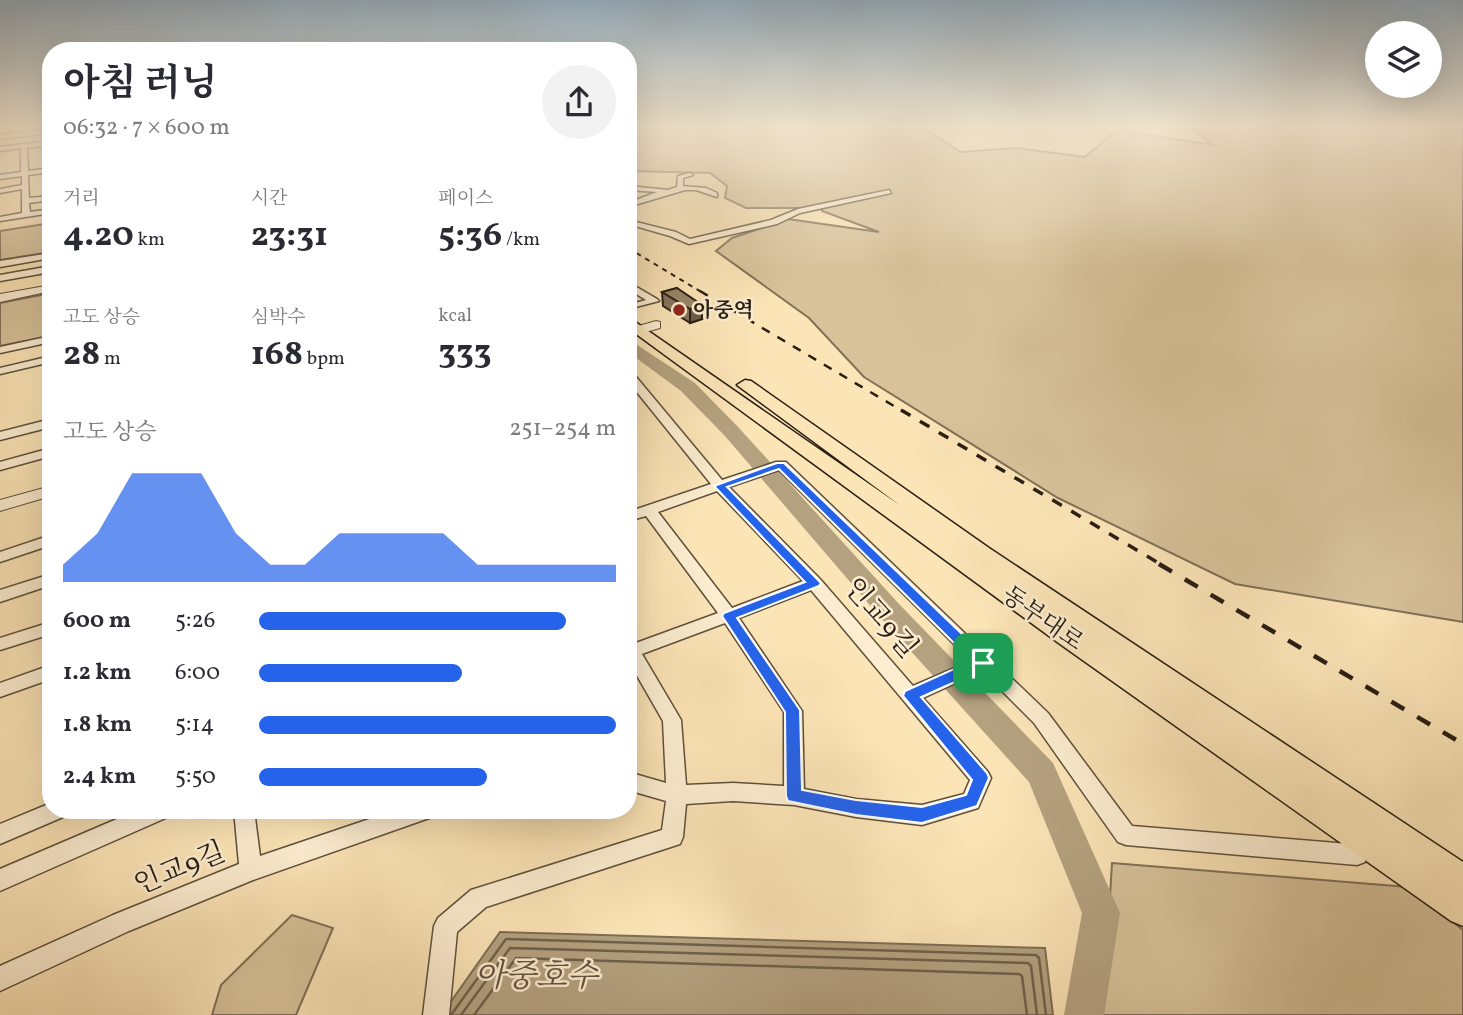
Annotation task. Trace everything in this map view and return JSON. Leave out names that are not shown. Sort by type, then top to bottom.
[{"type":"main road","name":"동부대로","points":[[637,321],[1069,637],[1463,909]]},
{"type":"main road","name":"동부대로","points":[[637,321],[1463,881]]},
{"type":"street","points":[[25,174],[26,215]]},
{"type":"street","points":[[0,191],[40,174]]},
{"type":"street","points":[[680,189],[680,177],[691,175]]},
{"type":"street","points":[[0,177],[42,179]]},
{"type":"street","points":[[637,202],[666,191],[680,189],[704,188],[714,195]]},
{"type":"street","points":[[637,189],[666,191]]},
{"type":"street","points":[[637,224],[673,234],[689,242],[774,222],[798,211],[889,192]]},
{"type":"street","points":[[26,201],[42,199]]},
{"type":"street","points":[[0,219],[42,212]]},
{"type":"street","points":[[0,264],[42,257]]},
{"type":"street","points":[[0,278],[42,271]]},
{"type":"street","points":[[0,298],[42,290]]},
{"type":"street","points":[[0,350],[42,341]]},
{"type":"street","points":[[0,370],[42,361]]},
{"type":"street","name":"인교9길","points":[[637,384],[916,693],[981,778],[971,801],[922,815],[856,808],[794,796],[733,792],[677,795],[637,784]]},
{"type":"street","points":[[0,436],[42,425]]},
{"type":"street","points":[[0,466],[42,454]]},
{"type":"street","points":[[637,514],[780,465],[978,665],[1041,718],[1126,835],[1357,855],[1361,837]]},
{"type":"street","points":[[0,506],[42,494]]},
{"type":"street","points":[[0,518],[42,506]]},
{"type":"street","points":[[649,510],[729,616],[793,710],[794,796]]},
{"type":"street","points":[[0,557],[42,543]]},
{"type":"street","points":[[0,596],[42,582]]},
{"type":"street","points":[[637,649],[814,583]]},
{"type":"street","points":[[0,644],[42,631]]},
{"type":"street","points":[[436,1015],[446,926],[479,898],[672,837],[677,795],[672,720],[637,662]]},
{"type":"street","points":[[916,693],[978,665]]},
{"type":"street","points":[[0,690],[42,675]]},
{"type":"street","points":[[0,835],[42,816]]},
{"type":"street","points":[[0,880],[140,819]]},
{"type":"street","points":[[245,819],[251,870]]},
{"type":"street","name":"인교9길","points":[[0,979],[121,923],[251,870],[399,819]]},
{"type":"shaded area","points":[[712,174],[1463,174],[1463,622],[1235,584],[1058,498],[864,377],[809,318],[716,251],[732,238],[788,219],[879,232],[822,211],[821,208],[746,208],[725,198],[727,186]]},
{"type":"shaded area","points":[[42,224],[42,253],[0,260],[0,231]]},
{"type":"shaded area","points":[[42,295],[42,338],[0,346],[0,303]]},
{"type":"shaded area","points":[[1112,863],[1408,887],[1463,930],[1463,1015],[1103,1015]]},
{"type":"shaded area","points":[[292,915],[333,928],[296,1015],[212,1015],[221,985]]},
{"type":"water","name":"아중호수","points":[[500,932],[1045,948],[1053,1015],[444,1015]]},
{"type":"building","points":[[677,288],[702,305],[690,309],[662,292]]},
{"type":"waterway","points":[[637,350],[688,387],[732,432],[890,611],[1042,773],[1101,913],[1084,1015]]},
{"type":"railway","points":[[637,253],[703,293]]},
{"type":"railway","points":[[700,291],[904,412]]},
{"type":"railway","points":[[901,410],[1162,565]]},
{"type":"railway","points":[[1159,564],[1463,744]]},
{"type":"place","name":"아중역","points":[[679,310]]},
{"type":"route","points":[[780,465],[983,663],[910,696],[981,778],[971,801],[922,815],[856,808],[794,796],[793,710],[729,616],[814,583],[720,486],[780,465]]}]
